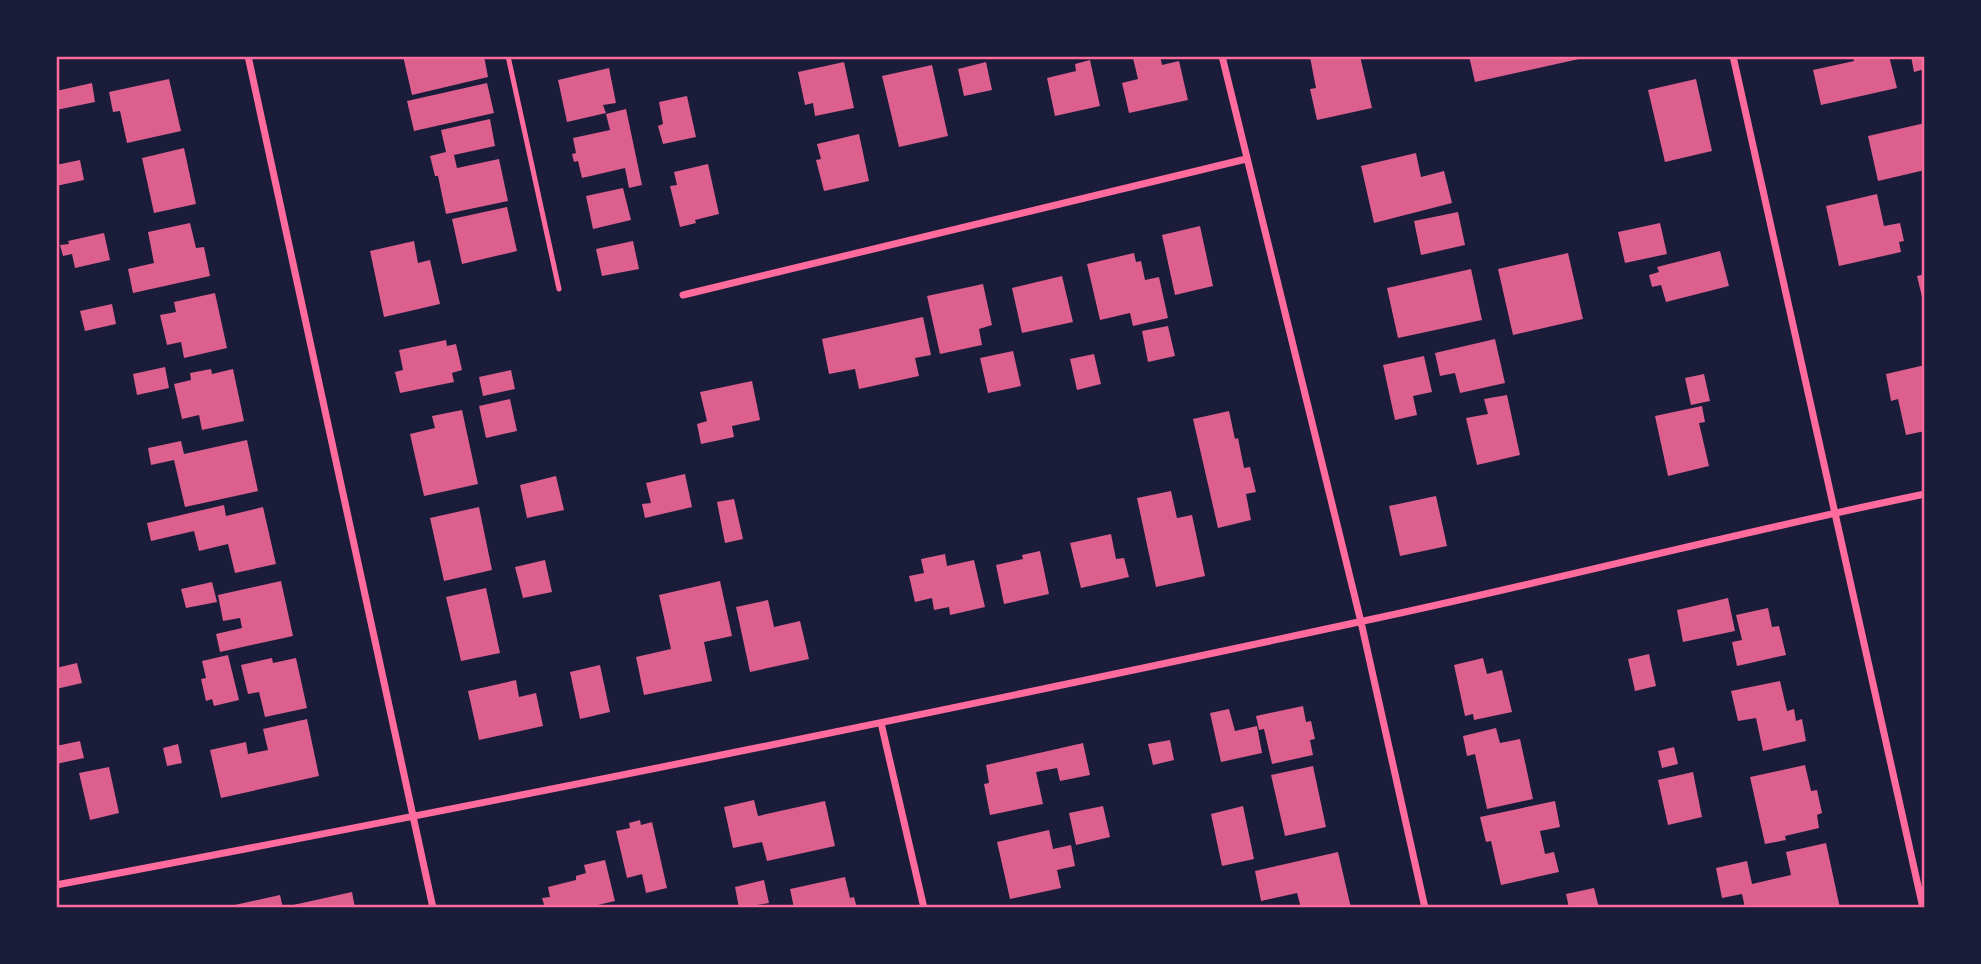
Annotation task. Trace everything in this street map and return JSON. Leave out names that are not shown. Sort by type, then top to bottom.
[{"type":"street","points":[[248,56],[433,908]]},
{"type":"street","points":[[1222,56],[1360,622],[1425,908]]},
{"type":"street","points":[[1733,56],[1923,908]]},
{"type":"street","points":[[683,295],[1246,159]]},
{"type":"street","points":[[56,885],[413,818],[881,723],[1360,622],[1835,512],[1925,494]]},
{"type":"street","points":[[881,723],[923,908]]},
{"type":"lane","points":[[508,56],[559,289]]},
{"type":"building","points":[[403,56],[484,56],[488,77],[412,95]]},
{"type":"building","points":[[1160,56],[1162,65],[1179,61],[1188,100],[1129,113],[1122,83],[1138,79],[1133,58]]},
{"type":"building","points":[[1360,56],[1372,108],[1317,120],[1310,89],[1316,88],[1310,57]]},
{"type":"building","points":[[1469,56],[1588,56],[1588,57],[1475,82]]},
{"type":"building","points":[[1853,56],[1889,56],[1897,88],[1821,105],[1813,70],[1854,61]]},
{"type":"building","points":[[1911,56],[1925,56],[1925,69],[1914,72]]},
{"type":"building","points":[[1090,60],[1100,106],[1055,116],[1047,78],[1076,71],[1075,64]]},
{"type":"building","points":[[844,62],[854,108],[815,116],[813,103],[805,105],[798,72]]},
{"type":"building","points":[[986,62],[992,90],[964,96],[958,69]]},
{"type":"building","points":[[932,65],[948,136],[899,147],[882,76]]},
{"type":"building","points":[[609,68],[616,103],[603,105],[606,113],[567,122],[558,80]]},
{"type":"building","points":[[169,79],[181,131],[127,143],[120,111],[113,112],[109,92]]},
{"type":"building","points":[[1696,79],[1712,151],[1665,162],[1648,90]]},
{"type":"building","points":[[92,83],[95,102],[56,110],[56,91]]},
{"type":"building","points":[[487,83],[494,113],[414,131],[407,101]]},
{"type":"building","points":[[687,96],[696,137],[663,144],[658,126],[663,124],[659,102]]},
{"type":"building","points":[[626,109],[642,185],[629,188],[625,168],[582,178],[578,161],[574,162],[572,154],[576,153],[573,138],[610,130],[606,114]]},
{"type":"building","points":[[490,119],[495,146],[454,155],[457,168],[499,159],[508,201],[446,214],[438,176],[435,176],[430,156],[446,152],[441,130]]},
{"type":"building","points":[[1925,123],[1925,170],[1878,181],[1868,136]]},
{"type":"building","points":[[859,134],[869,181],[824,191],[816,160],[821,159],[817,144]]},
{"type":"building","points":[[184,148],[196,204],[154,213],[142,158]]},
{"type":"building","points":[[1416,153],[1421,177],[1444,171],[1452,203],[1374,223],[1361,166]]},
{"type":"building","points":[[80,160],[84,180],[56,186],[56,165]]},
{"type":"building","points":[[708,164],[719,214],[680,227],[670,186],[677,185],[674,172]]},
{"type":"building","points":[[623,188],[631,220],[593,229],[586,196]]},
{"type":"building","points":[[1877,194],[1884,226],[1900,223],[1904,241],[1899,242],[1901,252],[1839,266],[1826,206]]},
{"type":"building","points":[[507,207],[517,251],[462,264],[452,219]]},
{"type":"building","points":[[1458,212],[1465,245],[1421,255],[1414,221]]},
{"type":"building","points":[[190,223],[196,248],[204,247],[210,276],[133,293],[128,269],[154,263],[148,232]]},
{"type":"building","points":[[1660,223],[1667,254],[1625,263],[1618,232]]},
{"type":"building","points":[[1200,226],[1213,286],[1175,295],[1162,235]]},
{"type":"building","points":[[104,233],[110,260],[75,268],[72,254],[63,256],[60,245]]},
{"type":"building","points":[[414,241],[418,263],[430,260],[440,304],[384,317],[370,251]]},
{"type":"building","points":[[633,241],[639,269],[602,276],[596,249]]},
{"type":"building","points":[[1720,251],[1729,286],[1666,302],[1661,285],[1652,287],[1649,275],[1659,272],[1657,267]]},
{"type":"building","points":[[1134,253],[1136,262],[1141,261],[1145,280],[1159,277],[1168,318],[1133,326],[1130,313],[1100,320],[1087,264]]},
{"type":"building","points":[[1568,253],[1583,319],[1513,335],[1498,269]]},
{"type":"building","points":[[1471,269],[1482,320],[1398,338],[1387,288]]},
{"type":"building","points":[[1925,274],[1925,305],[1924,305],[1917,276]]},
{"type":"building","points":[[1062,276],[1073,322],[1022,333],[1012,288]]},
{"type":"building","points":[[983,284],[992,325],[979,329],[982,345],[940,354],[927,296]]},
{"type":"building","points":[[215,293],[227,348],[184,358],[181,342],[167,345],[160,315],[176,312],[174,302]]},
{"type":"building","points":[[112,304],[116,324],[85,331],[80,311]]},
{"type":"building","points":[[923,317],[931,355],[915,358],[919,376],[859,389],[855,369],[829,374],[822,339]]},
{"type":"building","points":[[1168,326],[1175,356],[1148,362],[1142,331]]},
{"type":"building","points":[[1495,339],[1505,383],[1460,393],[1455,373],[1440,376],[1435,353]]},
{"type":"building","points":[[446,340],[447,346],[456,344],[462,370],[452,373],[454,382],[400,393],[395,372],[403,370],[399,350]]},
{"type":"building","points":[[1013,351],[1021,386],[988,393],[980,358]]},
{"type":"building","points":[[1094,354],[1101,384],[1077,390],[1070,359]]},
{"type":"building","points":[[1424,356],[1432,392],[1413,396],[1417,415],[1395,420],[1383,365]]},
{"type":"building","points":[[1925,365],[1925,431],[1906,435],[1898,399],[1891,401],[1886,374]]},
{"type":"building","points":[[165,367],[169,388],[137,395],[133,374]]},
{"type":"building","points":[[211,369],[212,374],[233,369],[244,421],[202,430],[199,415],[182,419],[174,384],[191,380],[190,373]]},
{"type":"building","points":[[511,370],[515,389],[483,396],[479,377]]},
{"type":"building","points":[[1704,374],[1710,401],[1691,405],[1685,378]]},
{"type":"building","points":[[752,381],[760,420],[732,426],[734,437],[701,444],[697,424],[707,421],[700,392]]},
{"type":"building","points":[[1507,395],[1520,455],[1477,465],[1466,418],[1488,414],[1484,399]]},
{"type":"building","points":[[510,399],[517,431],[486,438],[479,406]]},
{"type":"building","points":[[1702,406],[1705,422],[1699,423],[1709,466],[1668,476],[1655,416]]},
{"type":"building","points":[[462,410],[478,484],[424,496],[410,434],[435,428],[432,416]]},
{"type":"building","points":[[1229,411],[1244,468],[1250,467],[1256,492],[1246,494],[1251,520],[1218,528],[1193,419]]},
{"type":"building","points":[[247,440],[258,491],[185,507],[174,460],[151,465],[148,448],[181,441],[184,454]]},
{"type":"building","points":[[685,474],[692,507],[645,518],[642,504],[651,503],[646,483]]},
{"type":"building","points":[[556,476],[564,510],[527,518],[520,485]]},
{"type":"building","points":[[1171,491],[1177,518],[1192,515],[1205,576],[1156,587],[1137,498]]},
{"type":"building","points":[[1436,496],[1447,546],[1400,556],[1389,506]]},
{"type":"building","points":[[734,499],[743,539],[725,543],[717,502]]},
{"type":"building","points":[[224,505],[226,516],[263,507],[276,564],[235,573],[228,544],[199,551],[194,531],[151,541],[147,523]]},
{"type":"building","points":[[479,507],[492,570],[444,581],[430,518]]},
{"type":"building","points":[[1111,534],[1116,559],[1124,558],[1129,577],[1081,588],[1070,543]]},
{"type":"building","points":[[1040,551],[1049,594],[1004,604],[996,565],[1023,559],[1022,555]]},
{"type":"building","points":[[945,554],[947,566],[974,560],[985,607],[950,615],[949,607],[934,610],[932,598],[915,602],[909,576],[924,573],[921,559]]},
{"type":"building","points":[[545,560],[552,592],[523,598],[515,567]]},
{"type":"building","points":[[281,581],[293,636],[220,652],[216,634],[242,628],[240,618],[223,621],[218,595]]},
{"type":"building","points":[[720,581],[732,636],[704,642],[712,681],[644,695],[636,657],[671,649],[659,595]]},
{"type":"building","points":[[212,582],[217,602],[186,608],[181,589]]},
{"type":"building","points":[[486,588],[500,653],[461,661],[446,597]]},
{"type":"building","points":[[1728,598],[1735,631],[1683,642],[1677,610]]},
{"type":"building","points":[[768,600],[774,627],[800,621],[809,659],[750,672],[736,607]]},
{"type":"building","points":[[1768,608],[1772,627],[1779,626],[1786,655],[1737,666],[1732,642],[1742,640],[1736,615]]},
{"type":"building","points":[[1649,654],[1656,686],[1635,691],[1628,659]]},
{"type":"building","points":[[228,655],[239,700],[214,706],[212,699],[206,701],[201,679],[206,678],[202,661]]},
{"type":"building","points":[[272,658],[273,663],[296,658],[307,708],[265,717],[259,692],[248,694],[241,665]]},
{"type":"building","points":[[1483,658],[1487,674],[1502,670],[1512,712],[1474,720],[1473,714],[1465,716],[1454,665]]},
{"type":"building","points":[[77,663],[82,683],[56,689],[56,668]]},
{"type":"building","points":[[600,665],[610,712],[580,719],[570,672]]},
{"type":"building","points":[[516,680],[519,697],[536,693],[543,726],[479,740],[468,691]]},
{"type":"building","points":[[1780,681],[1787,711],[1794,709],[1796,721],[1802,719],[1806,741],[1763,751],[1756,718],[1738,721],[1731,691]]},
{"type":"building","points":[[1303,706],[1306,722],[1311,721],[1315,739],[1310,740],[1313,755],[1272,764],[1264,729],[1259,730],[1256,716]]},
{"type":"building","points":[[1229,709],[1235,731],[1257,726],[1262,753],[1221,762],[1210,713]]},
{"type":"building","points":[[307,719],[319,776],[221,798],[210,750],[246,742],[248,754],[268,750],[263,729]]},
{"type":"building","points":[[1496,728],[1500,743],[1520,739],[1533,799],[1487,809],[1475,754],[1467,756],[1463,736]]},
{"type":"building","points":[[1170,740],[1174,760],[1153,765],[1148,744]]},
{"type":"building","points":[[80,741],[84,758],[56,764],[56,746]]},
{"type":"building","points":[[1083,743],[1090,775],[1060,781],[1057,768],[1036,772],[1043,804],[990,815],[984,784],[989,783],[986,765]]},
{"type":"building","points":[[178,744],[182,763],[167,766],[163,748]]},
{"type":"building","points":[[1674,747],[1678,764],[1662,768],[1658,751]]},
{"type":"building","points":[[1805,765],[1811,791],[1817,790],[1822,813],[1817,815],[1819,828],[1785,836],[1786,840],[1765,844],[1750,777]]},
{"type":"building","points":[[1313,766],[1326,827],[1285,836],[1271,775]]},
{"type":"building","points":[[109,767],[119,813],[90,820],[79,773]]},
{"type":"building","points":[[1693,772],[1702,817],[1668,825],[1658,780]]},
{"type":"building","points":[[754,800],[758,816],[825,801],[835,846],[767,861],[762,842],[733,848],[724,807]]},
{"type":"building","points":[[1555,801],[1560,827],[1540,831],[1545,854],[1554,852],[1559,872],[1501,885],[1491,841],[1486,842],[1480,817]]},
{"type":"building","points":[[1103,806],[1110,837],[1076,845],[1069,813]]},
{"type":"building","points":[[1243,806],[1254,859],[1222,866],[1211,814]]},
{"type":"building","points":[[640,820],[641,825],[652,822],[667,888],[646,893],[642,874],[627,878],[616,831],[630,828],[629,823]]},
{"type":"building","points":[[1049,830],[1053,849],[1071,845],[1075,866],[1057,870],[1061,888],[1010,899],[997,842]]},
{"type":"building","points":[[1826,843],[1840,908],[1745,908],[1742,894],[1722,898],[1716,868],[1747,861],[1752,884],[1791,875],[1786,852]]},
{"type":"building","points":[[1338,852],[1351,908],[1301,908],[1297,893],[1261,901],[1255,871]]},
{"type":"building","points":[[605,860],[615,901],[585,908],[545,908],[542,898],[550,897],[548,887],[576,880],[576,876],[586,873],[584,865]]},
{"type":"building","points":[[845,877],[850,898],[854,897],[857,908],[794,908],[790,889]]},
{"type":"building","points":[[764,880],[769,903],[739,908],[735,887]]},
{"type":"building","points":[[1594,888],[1599,908],[1569,908],[1566,894]]},
{"type":"building","points":[[352,892],[355,908],[284,907]]},
{"type":"building","points":[[280,895],[283,908],[226,908],[226,907]]}]
